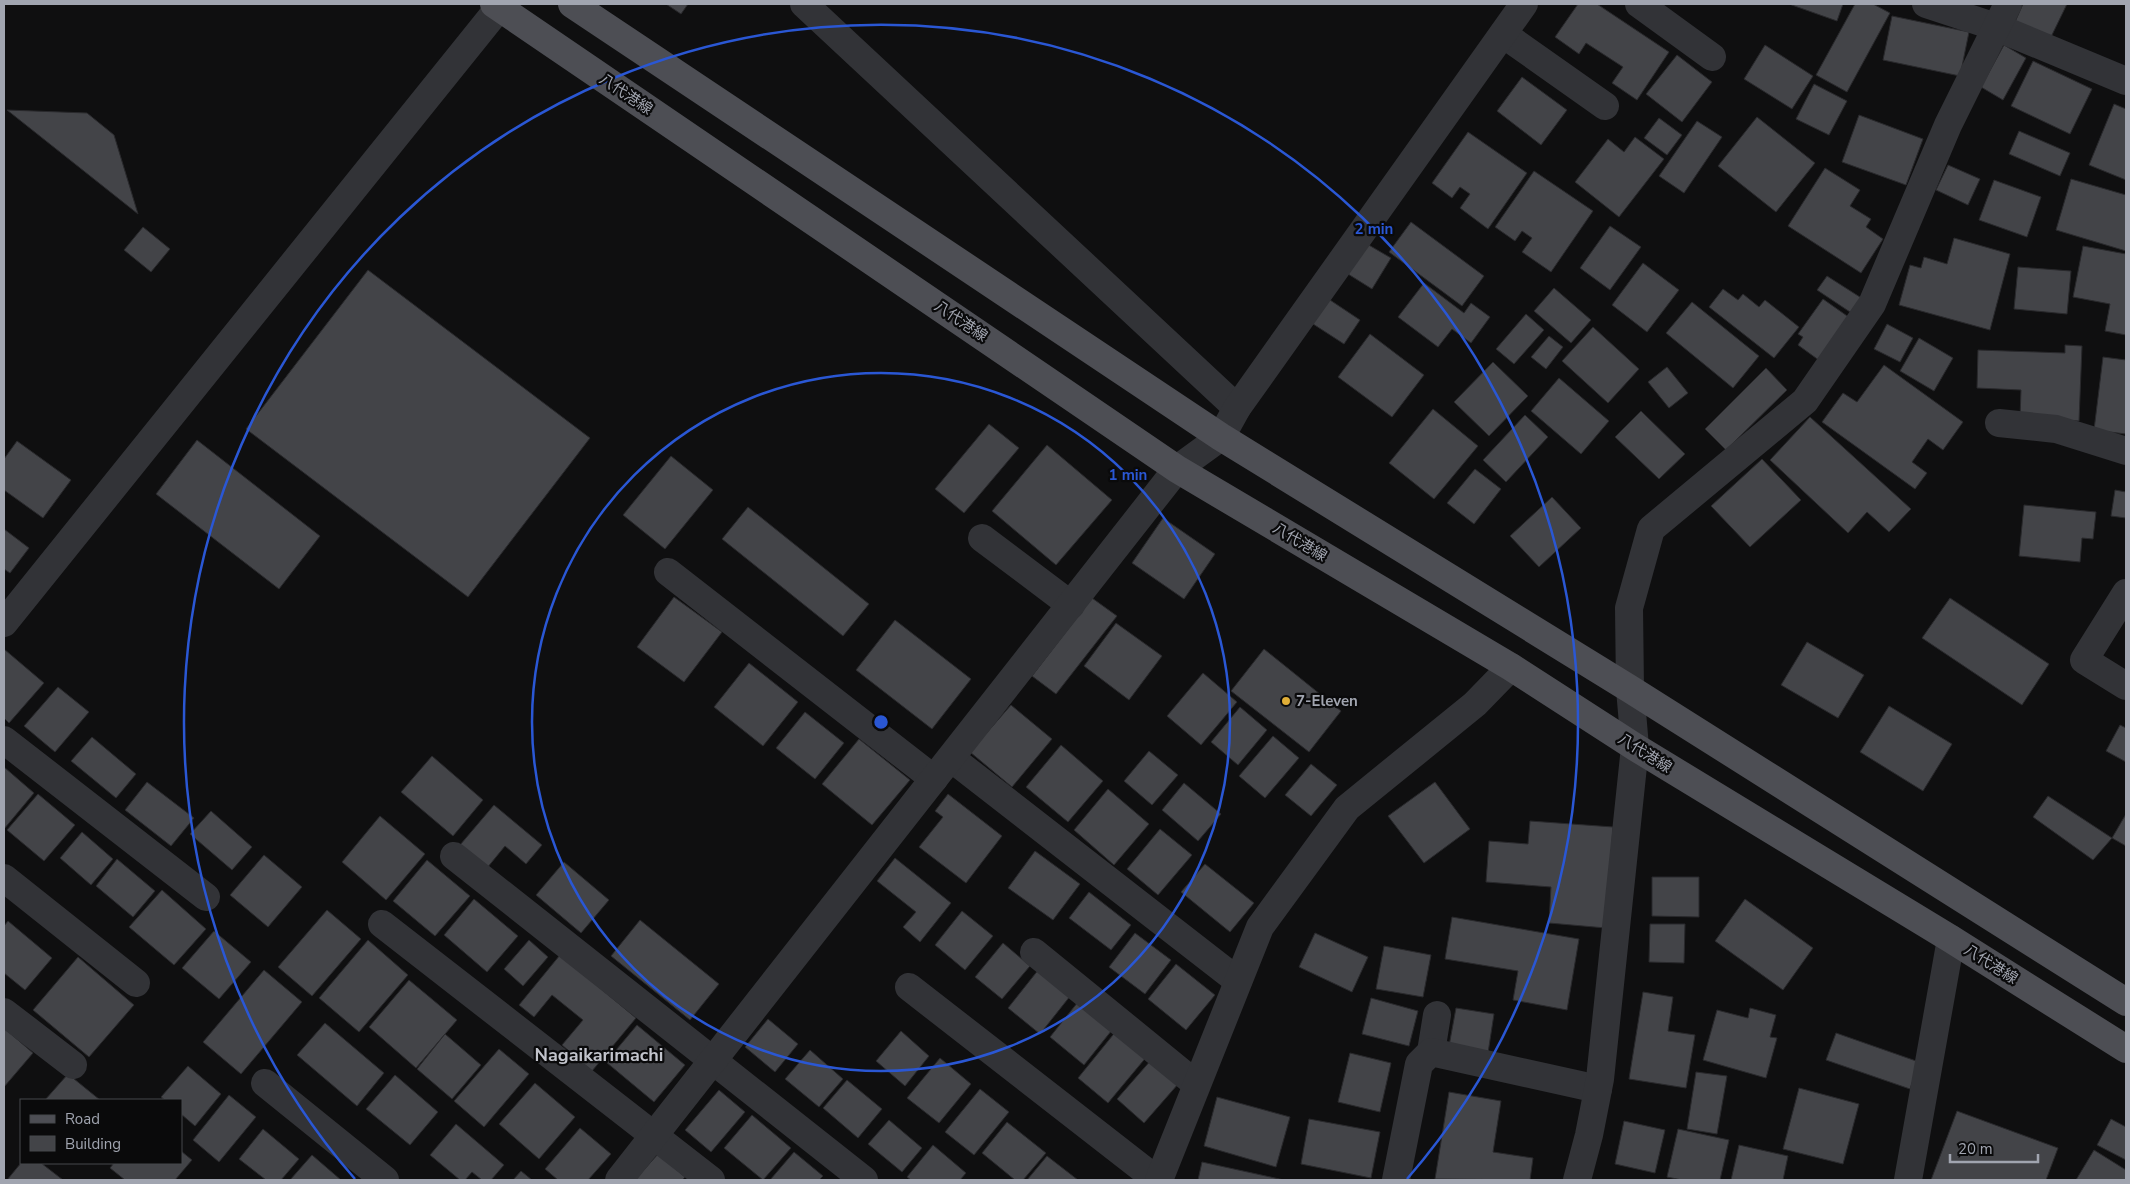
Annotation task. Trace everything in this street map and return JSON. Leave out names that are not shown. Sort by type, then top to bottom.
[{"type":"main road","points":[[572,4],[1221,437],[1630,688],[2126,1002]]},
{"type":"main road","name":"八代港線","points":[[498,5],[1177,469],[1512,668],[1635,747],[1951,939],[2126,1049]]},
{"type":"street","points":[[804,4],[1237,408]]},
{"type":"street","points":[[619,1180],[1177,469],[1221,437],[1237,408],[1524,4]]},
{"type":"street","points":[[1639,4],[1712,56]]},
{"type":"street","points":[[1926,4],[2002,15],[2126,81]]},
{"type":"street","points":[[4,623],[12,595],[498,5]]},
{"type":"street","points":[[1577,1180],[1589,1135],[1598,1089],[1635,747],[1630,688],[1629,608],[1651,529],[1805,401],[1872,304],[1948,125],[2002,15]]},
{"type":"street","points":[[1503,34],[1605,106]]},
{"type":"street","points":[[1999,423],[2056,429],[2126,451]]},
{"type":"street","points":[[982,538],[1071,604]]},
{"type":"street","points":[[668,572],[934,780]]},
{"type":"street","points":[[2126,593],[2084,660],[2126,686]]},
{"type":"street","points":[[909,987],[1158,1180],[1260,927],[1347,808],[1475,704],[1512,668]]},
{"type":"street","points":[[4,740],[206,897]]},
{"type":"street","points":[[951,758],[1238,981]]},
{"type":"street","points":[[454,856],[864,1180]]},
{"type":"street","points":[[4,878],[136,983]]},
{"type":"street","points":[[382,924],[710,1180]]},
{"type":"street","points":[[1908,1180],[1951,939]]},
{"type":"street","points":[[1034,952],[1196,1084]]},
{"type":"street","points":[[4,1012],[73,1065]]},
{"type":"street","points":[[1396,1180],[1419,1064],[1430,1052],[1437,1015]]},
{"type":"street","points":[[1430,1052],[1598,1089]]},
{"type":"street","points":[[265,1083],[385,1180]]},
{"type":"building","points":[[666,4],[688,4],[681,14]]},
{"type":"building","points":[[1578,4],[1597,4],[1669,52],[1637,100],[1612,83],[1623,67],[1586,43],[1579,54],[1555,37]]},
{"type":"building","points":[[1789,4],[1843,4],[1837,21]]},
{"type":"building","points":[[1855,4],[1873,4],[1890,13],[1847,92],[1816,75]]},
{"type":"building","points":[[2023,4],[2067,4],[2050,39],[2015,22]]},
{"type":"building","points":[[1892,16],[1969,32],[1960,76],[1883,60]]},
{"type":"building","points":[[1765,45],[1813,76],[1792,109],[1744,79]]},
{"type":"building","points":[[2004,45],[2026,58],[2003,100],[1981,87]]},
{"type":"building","points":[[1677,55],[1712,82],[1682,122],[1646,94]]},
{"type":"building","points":[[2033,61],[2092,89],[2070,134],[2011,106]]},
{"type":"building","points":[[1522,77],[1567,110],[1541,145],[1497,111]]},
{"type":"building","points":[[1814,84],[1847,101],[1829,135],[1796,119]]},
{"type":"building","points":[[2114,104],[2126,109],[2126,180],[2089,165]]},
{"type":"building","points":[[7,110],[87,113],[114,135],[138,214]]},
{"type":"building","points":[[1859,115],[1923,139],[1906,185],[1842,162]]},
{"type":"building","points":[[1757,117],[1815,163],[1776,212],[1718,166]]},
{"type":"building","points":[[1659,118],[1682,135],[1667,155],[1644,138]]},
{"type":"building","points":[[1697,121],[1722,137],[1684,193],[1659,176]]},
{"type":"building","points":[[2019,131],[2070,153],[2060,176],[2009,154]]},
{"type":"building","points":[[1468,132],[1527,173],[1488,229],[1460,208],[1470,194],[1460,187],[1452,198],[1432,183]]},
{"type":"building","points":[[1635,137],[1664,159],[1619,217],[1575,182],[1608,139],[1624,152]]},
{"type":"building","points":[[1948,165],[1980,179],[1968,205],[1936,190]]},
{"type":"building","points":[[1825,168],[1860,190],[1850,206],[1871,219],[1866,227],[1883,239],[1861,273],[1788,226]]},
{"type":"building","points":[[1534,171],[1593,211],[1551,272],[1522,252],[1532,238],[1522,231],[1515,241],[1495,227]]},
{"type":"building","points":[[2071,179],[2126,195],[2126,251],[2056,230]]},
{"type":"building","points":[[1994,180],[2041,197],[2027,237],[1979,220]]},
{"type":"building","points":[[1411,222],[1484,276],[1462,306],[1389,252]]},
{"type":"building","points":[[1610,226],[1641,247],[1610,290],[1580,268]]},
{"type":"building","points":[[143,227],[170,249],[151,272],[124,250]]},
{"type":"building","points":[[1954,238],[2010,254],[1990,330],[1899,305],[1910,265],[1921,268],[1924,257],[1947,264]]},
{"type":"building","points":[[1367,244],[1391,258],[1372,289],[1348,274]]},
{"type":"building","points":[[2083,246],[2126,254],[2126,335],[2105,331],[2110,304],[2073,297]]},
{"type":"building","points":[[1643,263],[1679,290],[1647,332],[1612,305]]},
{"type":"building","points":[[2018,267],[2071,271],[2067,314],[2014,309]]},
{"type":"building","points":[[368,270],[590,438],[468,597],[246,429]]},
{"type":"building","points":[[1827,276],[1863,299],[1853,314],[1817,290]]},
{"type":"building","points":[[1424,283],[1464,313],[1471,303],[1490,317],[1471,343],[1452,329],[1438,347],[1398,317]]},
{"type":"building","points":[[1554,288],[1591,320],[1571,343],[1534,311]]},
{"type":"building","points":[[1723,289],[1738,300],[1743,294],[1759,307],[1765,300],[1799,327],[1774,358],[1709,307]]},
{"type":"building","points":[[1327,298],[1360,320],[1344,344],[1310,322]]},
{"type":"building","points":[[1823,299],[1850,318],[1820,361],[1798,345],[1803,337],[1798,334]]},
{"type":"building","points":[[1692,302],[1759,356],[1733,388],[1666,333]]},
{"type":"building","points":[[1526,314],[1544,330],[1514,364],[1496,349]]},
{"type":"building","points":[[1887,324],[1913,338],[1900,362],[1874,349]]},
{"type":"building","points":[[1593,327],[1639,369],[1608,403],[1562,361]]},
{"type":"building","points":[[1370,334],[1424,375],[1392,417],[1338,377]]},
{"type":"building","points":[[1549,336],[1563,347],[1546,369],[1531,357]]},
{"type":"building","points":[[1919,338],[1953,358],[1934,391],[1900,371]]},
{"type":"building","points":[[2065,345],[2082,346],[2079,421],[2020,418],[2021,390],[1977,388],[1978,350],[2065,353]]},
{"type":"building","points":[[2103,357],[2126,360],[2126,434],[2094,430]]},
{"type":"building","points":[[1493,362],[1528,396],[1489,436],[1454,402]]},
{"type":"building","points":[[1884,365],[1963,422],[1943,450],[1928,439],[1912,462],[1927,473],[1915,489],[1822,422],[1843,393],[1857,402]]},
{"type":"building","points":[[1667,367],[1688,393],[1669,408],[1648,382]]},
{"type":"building","points":[[1766,368],[1787,390],[1726,450],[1705,429]]},
{"type":"building","points":[[1559,378],[1609,421],[1581,454],[1531,411]]},
{"type":"building","points":[[1433,409],[1478,446],[1434,499],[1389,463]]},
{"type":"building","points":[[1641,411],[1685,454],[1659,479],[1615,437]]},
{"type":"building","points":[[1525,415],[1548,437],[1506,482],[1483,460]]},
{"type":"building","points":[[1810,417],[1911,509],[1889,532],[1867,512],[1848,533],[1770,460]]},
{"type":"building","points":[[989,424],[1019,448],[964,513],[935,489]]},
{"type":"building","points":[[197,440],[320,536],[279,589],[156,494]]},
{"type":"building","points":[[17,441],[71,480],[43,518],[4,490],[4,459]]},
{"type":"building","points":[[1047,445],[1112,500],[1056,565],[992,511]]},
{"type":"building","points":[[671,456],[713,490],[665,549],[623,515]]},
{"type":"building","points":[[1762,459],[1801,500],[1750,547],[1711,506]]},
{"type":"building","points":[[1475,469],[1501,489],[1474,524],[1447,503]]},
{"type":"building","points":[[2115,490],[2126,492],[2126,518],[2111,516]]},
{"type":"building","points":[[1552,497],[1581,528],[1539,567],[1510,536]]},
{"type":"building","points":[[2024,505],[2096,512],[2093,539],[2082,538],[2080,562],[2019,556]]},
{"type":"building","points":[[748,507],[869,604],[843,636],[722,539]]},
{"type":"building","points":[[1163,518],[1215,554],[1184,599],[1132,563]]},
{"type":"building","points":[[4,529],[29,548],[10,573],[4,569]]},
{"type":"building","points":[[674,597],[722,632],[684,682],[637,647]]},
{"type":"building","points":[[1092,598],[1117,616],[1056,694],[1032,676]]},
{"type":"building","points":[[1950,598],[2049,664],[2022,705],[1922,638]]},
{"type":"building","points":[[895,620],[971,679],[932,729],[856,670]]},
{"type":"building","points":[[1116,623],[1162,656],[1129,700],[1084,666]]},
{"type":"building","points":[[1807,642],[1864,675],[1838,718],[1781,685]]},
{"type":"building","points":[[4,649],[44,683],[9,723],[4,718]]},
{"type":"building","name":"7-Eleven","points":[[1264,649],[1341,711],[1309,752],[1231,691]]},
{"type":"building","points":[[749,663],[798,702],[763,746],[714,707]]},
{"type":"building","points":[[1203,673],[1237,702],[1201,745],[1167,716]]},
{"type":"building","points":[[58,687],[89,712],[55,752],[24,726]]},
{"type":"building","points":[[1011,705],[1052,739],[1012,787],[970,752]]},
{"type":"building","points":[[1889,706],[1952,744],[1923,791],[1860,752]]},
{"type":"building","points":[[1240,707],[1267,730],[1238,765],[1211,742]]},
{"type":"building","points":[[805,712],[844,743],[815,779],[776,748]]},
{"type":"building","points":[[2120,725],[2126,728],[2126,762],[2106,751]]},
{"type":"building","points":[[1273,736],[1299,758],[1265,798],[1239,776]]},
{"type":"building","points":[[92,737],[136,774],[116,798],[71,761]]},
{"type":"building","points":[[859,739],[910,780],[872,825],[822,784]]},
{"type":"building","points":[[1061,745],[1103,781],[1068,822],[1026,787]]},
{"type":"building","points":[[1149,751],[1178,775],[1152,805],[1124,781]]},
{"type":"building","points":[[432,756],[483,800],[453,836],[401,792]]},
{"type":"building","points":[[1311,764],[1337,785],[1311,816],[1285,795]]},
{"type":"building","points":[[4,767],[34,793],[4,829]]},
{"type":"building","points":[[147,782],[194,818],[171,846],[125,810]]},
{"type":"building","points":[[1435,782],[1470,829],[1424,863],[1388,816]]},
{"type":"building","points":[[1184,783],[1221,814],[1198,841],[1162,810]]},
{"type":"building","points":[[1108,789],[1149,824],[1114,865],[1074,830]]},
{"type":"building","points":[[38,794],[75,825],[44,861],[7,830]]},
{"type":"building","points":[[948,794],[1002,836],[966,883],[919,847],[943,817],[935,811]]},
{"type":"building","points":[[2048,796],[2112,838],[2093,860],[2033,817]]},
{"type":"building","points":[[494,805],[542,845],[526,864],[505,846],[487,868],[460,845]]},
{"type":"building","points":[[211,811],[252,847],[232,870],[190,834]]},
{"type":"building","points":[[2126,814],[2126,846],[2112,838]]},
{"type":"building","points":[[380,816],[425,854],[386,900],[342,862]]},
{"type":"building","points":[[1530,821],[1613,827],[1606,928],[1549,923],[1551,887],[1486,882],[1489,841],[1528,844]]},
{"type":"building","points":[[1160,829],[1192,855],[1158,895],[1127,869]]},
{"type":"building","points":[[82,832],[113,859],[91,885],[60,858]]},
{"type":"building","points":[[1035,851],[1080,884],[1053,920],[1008,888]]},
{"type":"building","points":[[264,855],[302,887],[268,927],[230,895]]},
{"type":"building","points":[[895,858],[951,903],[920,942],[903,927],[916,912],[877,881]]},
{"type":"building","points":[[117,859],[155,891],[133,917],[96,886]]},
{"type":"building","points":[[427,860],[470,896],[435,936],[393,901]]},
{"type":"building","points":[[564,862],[609,900],[581,933],[536,895]]},
{"type":"building","points":[[1205,864],[1254,903],[1230,932],[1181,892]]},
{"type":"building","points":[[1652,877],[1699,877],[1699,917],[1652,916]]},
{"type":"building","points":[[162,890],[206,929],[174,965],[129,927]]},
{"type":"building","points":[[1089,892],[1131,925],[1111,950],[1069,918]]},
{"type":"building","points":[[474,899],[518,936],[487,972],[444,935]]},
{"type":"building","points":[[1745,899],[1813,948],[1783,990],[1715,941]]},
{"type":"building","points":[[327,910],[361,939],[312,996],[278,967]]},
{"type":"building","points":[[962,911],[993,936],[965,970],[935,945]]},
{"type":"building","points":[[1452,917],[1579,939],[1567,1010],[1513,1000],[1518,971],[1445,959]]},
{"type":"building","points":[[640,920],[719,984],[690,1020],[611,956]]},
{"type":"building","points":[[8,921],[52,958],[25,990],[4,973],[4,926]]},
{"type":"building","points":[[1650,924],[1685,924],[1684,963],[1649,962]]},
{"type":"building","points":[[214,931],[251,962],[219,999],[182,968]]},
{"type":"building","points":[[1135,933],[1171,960],[1145,994],[1109,967]]},
{"type":"building","points":[[1315,933],[1368,957],[1352,992],[1299,967]]},
{"type":"building","points":[[368,940],[408,975],[359,1032],[319,998]]},
{"type":"building","points":[[529,940],[548,957],[523,986],[504,969]]},
{"type":"building","points":[[1003,943],[1030,966],[1002,999],[975,977]]},
{"type":"building","points":[[1384,946],[1431,955],[1423,997],[1376,989]]},
{"type":"building","points":[[560,955],[636,1018],[592,1071],[562,1045],[583,1020],[552,995],[534,1017],[519,1005]]},
{"type":"building","points":[[78,957],[134,1005],[89,1057],[33,1010]]},
{"type":"building","points":[[1176,964],[1215,995],[1186,1030],[1148,999]]},
{"type":"building","points":[[1039,969],[1071,995],[1040,1034],[1008,1008]]},
{"type":"building","points":[[264,970],[302,1002],[241,1074],[203,1042]]},
{"type":"building","points":[[409,980],[457,1020],[416,1068],[369,1027]]},
{"type":"building","points":[[1643,992],[1673,997],[1668,1031],[1695,1035],[1686,1088],[1629,1079]]},
{"type":"building","points":[[1371,998],[1418,1011],[1409,1046],[1362,1034]]},
{"type":"building","points":[[1078,1002],[1112,1030],[1084,1065],[1050,1037]]},
{"type":"building","points":[[1456,1008],[1494,1014],[1488,1053],[1449,1046]]},
{"type":"building","points":[[1750,1008],[1776,1015],[1770,1037],[1777,1038],[1766,1078],[1703,1060],[1717,1010],[1748,1018]]},
{"type":"building","points":[[768,1019],[798,1044],[775,1072],[745,1047]]},
{"type":"building","points":[[325,1023],[384,1073],[357,1106],[297,1055]]},
{"type":"building","points":[[637,1025],[685,1065],[654,1102],[606,1062]]},
{"type":"building","points":[[4,1028],[33,1053],[4,1087]]},
{"type":"building","points":[[1117,1030],[1148,1055],[1108,1103],[1078,1078]]},
{"type":"building","points":[[901,1031],[929,1056],[905,1086],[876,1061]]},
{"type":"building","points":[[1836,1033],[1919,1062],[1910,1089],[1826,1060]]},
{"type":"building","points":[[445,1034],[481,1065],[452,1099],[417,1069]]},
{"type":"building","points":[[499,1049],[529,1074],[484,1127],[454,1101]]},
{"type":"building","points":[[810,1050],[843,1079],[819,1107],[785,1079]]},
{"type":"building","points":[[1350,1053],[1391,1063],[1380,1112],[1338,1102]]},
{"type":"building","points":[[940,1058],[971,1084],[939,1123],[907,1098]]},
{"type":"building","points":[[1152,1059],[1179,1083],[1144,1123],[1117,1099]]},
{"type":"building","points":[[188,1066],[221,1094],[195,1126],[182,1115],[182,1099],[164,1099],[161,1097]]},
{"type":"building","points":[[1696,1072],[1727,1076],[1717,1134],[1687,1129]]},
{"type":"building","points":[[68,1074],[99,1099],[46,1099]]},
{"type":"building","points":[[395,1075],[438,1112],[410,1145],[366,1109]]},
{"type":"building","points":[[847,1080],[882,1109],[858,1138],[823,1108]]},
{"type":"building","points":[[535,1083],[575,1117],[539,1159],[499,1124]]},
{"type":"building","points":[[1799,1088],[1859,1104],[1843,1164],[1783,1149]]},
{"type":"building","points":[[980,1089],[1009,1112],[974,1155],[945,1132]]},
{"type":"building","points":[[719,1090],[745,1112],[711,1152],[685,1130]]},
{"type":"building","points":[[1449,1092],[1501,1101],[1493,1152],[1533,1158],[1530,1180],[1435,1179]]},
{"type":"building","points":[[229,1095],[256,1117],[219,1162],[193,1140]]},
{"type":"building","points":[[1217,1097],[1290,1117],[1276,1167],[1204,1146]]},
{"type":"building","points":[[1957,1111],[2058,1148],[2046,1180],[1931,1180]]},
{"type":"building","points":[[752,1115],[791,1148],[763,1180],[724,1148]]},
{"type":"building","points":[[1309,1119],[1380,1132],[1371,1178],[1301,1164]]},
{"type":"building","points":[[2111,1119],[2126,1127],[2126,1160],[2097,1145]]},
{"type":"building","points":[[889,1120],[922,1148],[902,1172],[868,1144]]},
{"type":"building","points":[[1624,1121],[1665,1130],[1655,1173],[1615,1164]]},
{"type":"building","points":[[1007,1122],[1046,1153],[1023,1180],[1015,1180],[982,1153]]},
{"type":"building","points":[[456,1124],[504,1165],[491,1180],[482,1180],[472,1172],[465,1180],[460,1180],[430,1155]]},
{"type":"building","points":[[580,1128],[611,1154],[588,1180],[558,1180],[545,1169]]},
{"type":"building","points":[[263,1129],[299,1159],[281,1180],[266,1180],[239,1159]]},
{"type":"building","points":[[1678,1129],[1729,1140],[1720,1180],[1682,1180],[1667,1177]]},
{"type":"building","points":[[933,1145],[966,1173],[960,1180],[911,1180],[907,1177]]},
{"type":"building","points":[[1739,1145],[1788,1156],[1783,1180],[1731,1180]]},
{"type":"building","points":[[2094,1150],[2126,1170],[2126,1180],[2076,1180]]},
{"type":"building","points":[[182,1152],[192,1160],[175,1180],[125,1180],[110,1168],[113,1164],[182,1164]]},
{"type":"building","points":[[794,1152],[823,1176],[819,1180],[770,1180]]},
{"type":"building","points":[[658,1154],[685,1177],[682,1180],[635,1180]]},
{"type":"building","points":[[312,1155],[341,1180],[290,1180]]},
{"type":"building","points":[[1047,1156],[1078,1180],[1027,1180]]},
{"type":"building","points":[[1202,1162],[1284,1180],[1198,1180]]},
{"type":"building","points":[[20,1164],[42,1164],[63,1180],[7,1180]]},
{"type":"building","points":[[521,1171],[532,1180],[513,1180]]},
{"type":"place","name":"7-Eleven","points":[[1286,701]]},
{"type":"district","name":"Nagaikarimachi","points":[[599,1055]]}]
